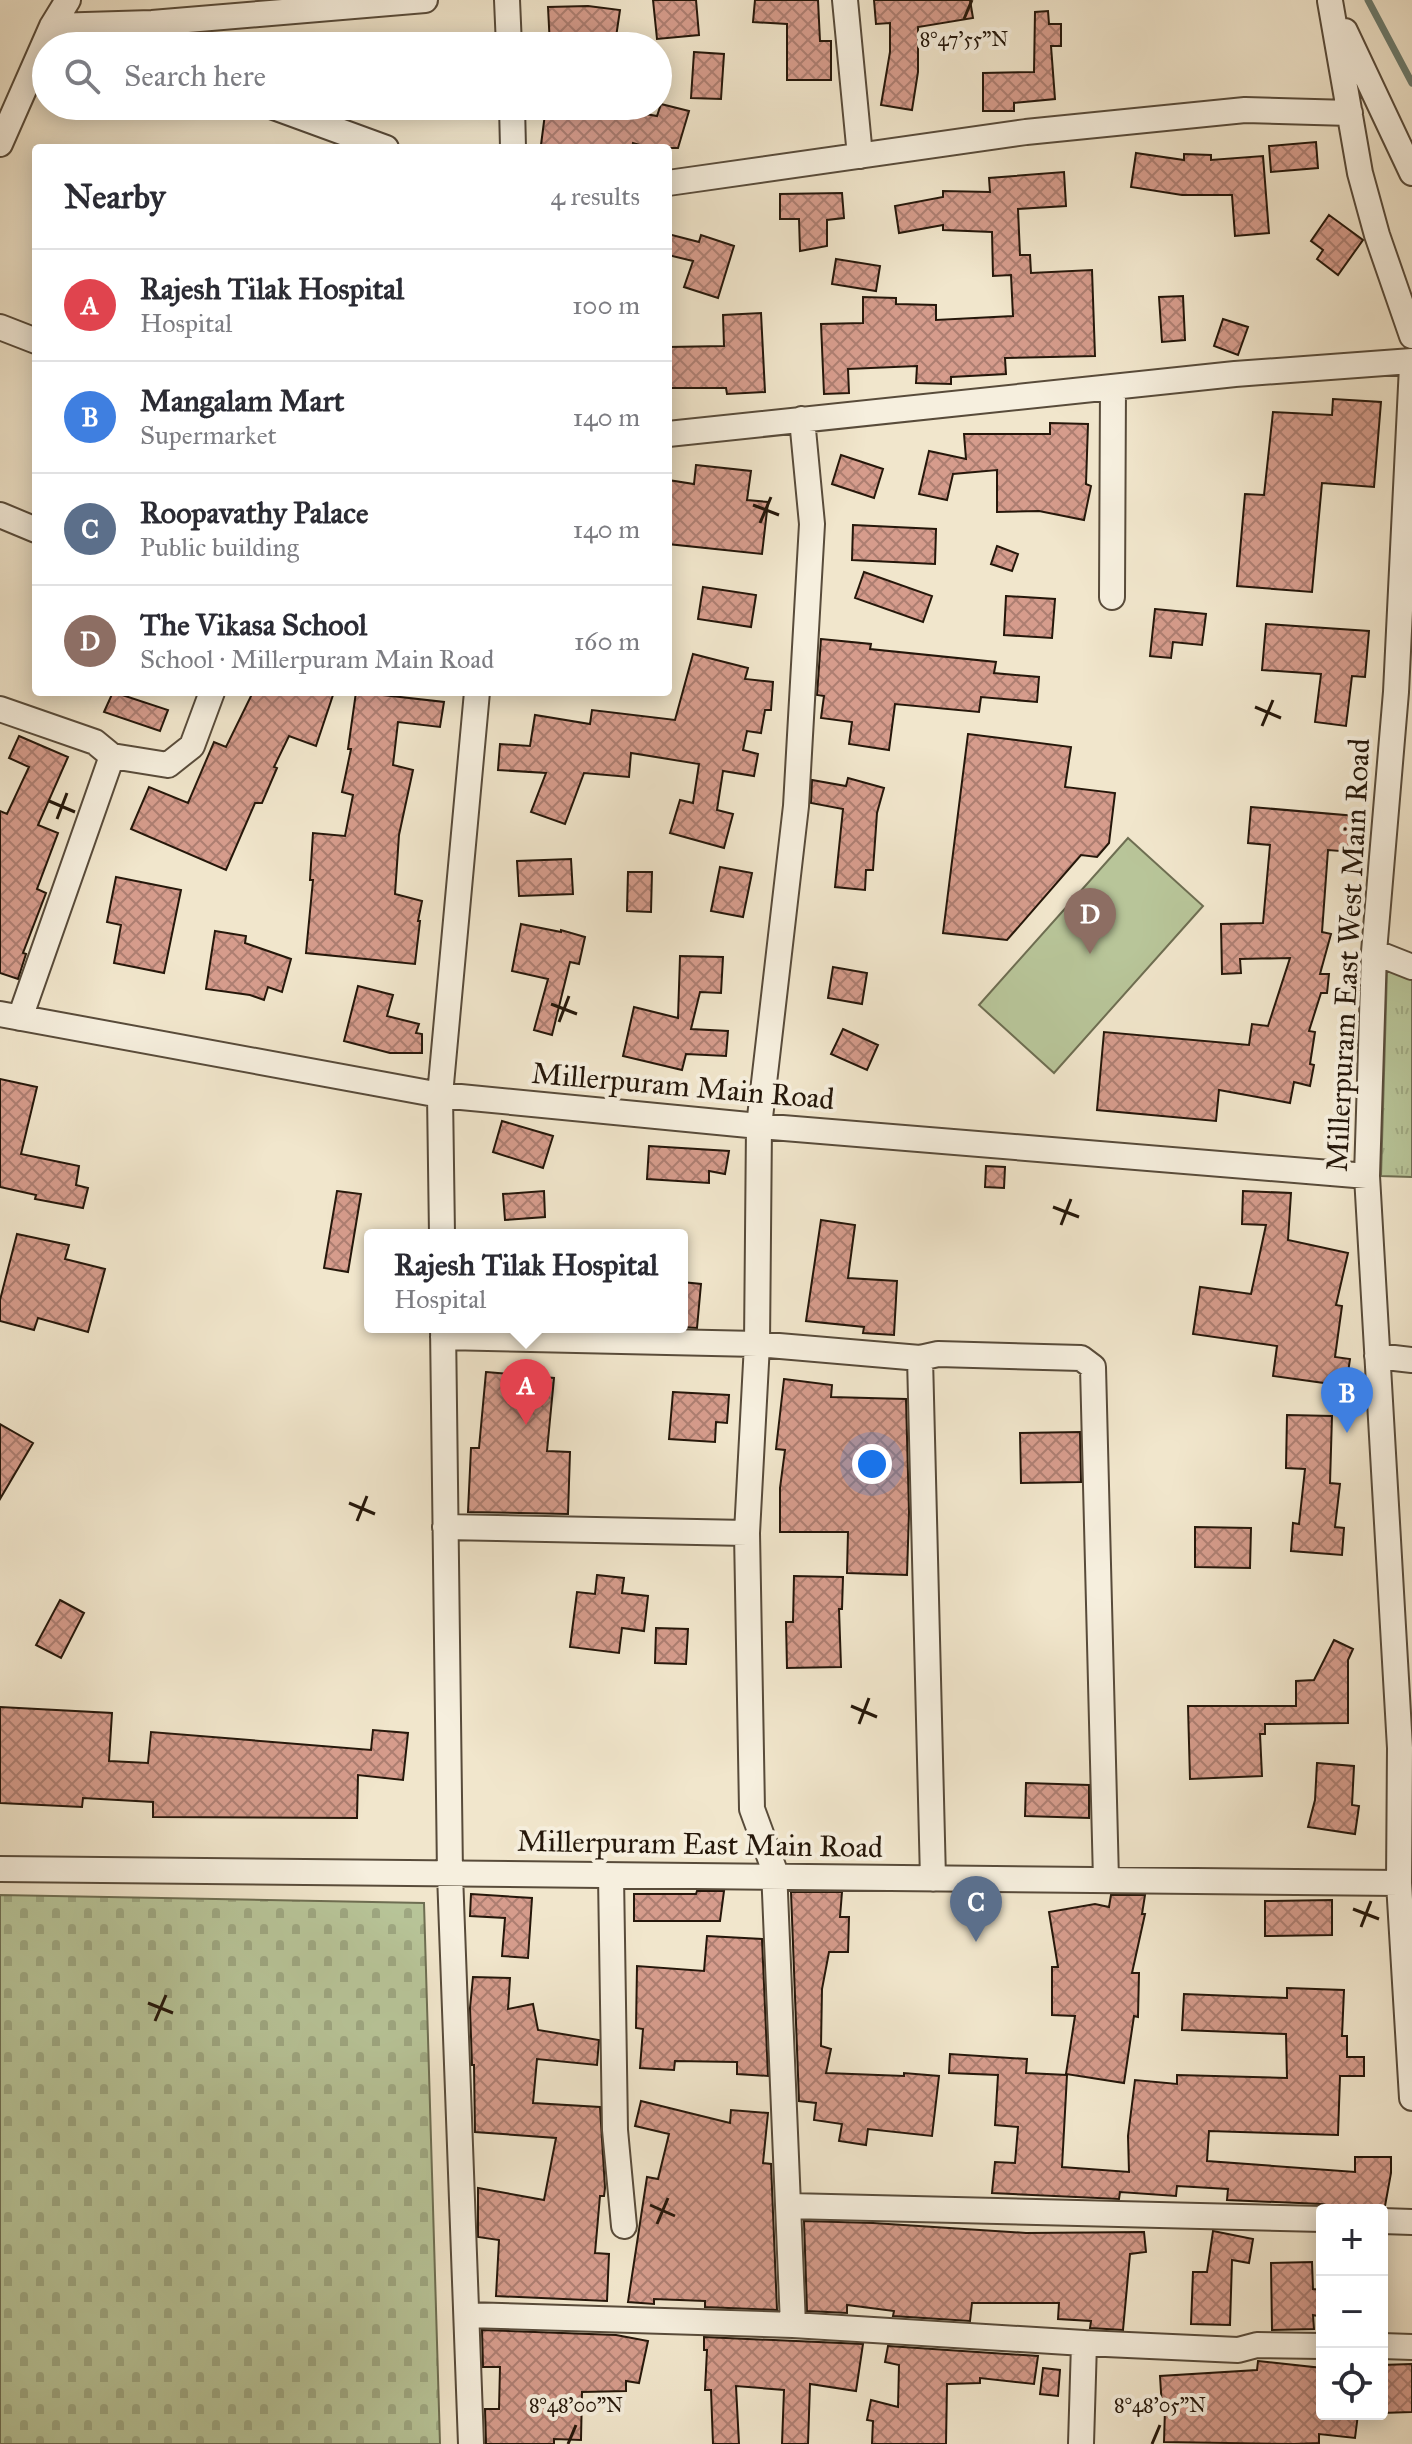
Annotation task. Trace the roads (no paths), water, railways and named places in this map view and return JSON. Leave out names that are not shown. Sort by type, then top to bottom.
[{"type":"street","points":[[49,32],[68,0]]},
{"type":"street","points":[[52,26],[152,23],[425,0]]},
{"type":"street","points":[[507,0],[508,32]]},
{"type":"street","points":[[845,0],[860,156]]},
{"type":"street","points":[[1330,0],[1360,173],[1377,235],[1412,336]]},
{"type":"street","points":[[1330,0],[1412,173]]},
{"type":"street","points":[[52,26],[68,32]]},
{"type":"street","points":[[0,144],[32,71]]},
{"type":"street","points":[[672,182],[1026,132],[1245,110],[1350,113]]},
{"type":"street","points":[[309,120],[375,144]]},
{"type":"street","points":[[512,120],[513,144]]},
{"type":"street","points":[[0,327],[32,339]]},
{"type":"street","points":[[672,434],[1235,374],[1412,364]]},
{"type":"street","name":"Millerpuram East West Main Road","points":[[1412,364],[1404,693],[1374,952],[1367,1176],[1406,1748],[1399,1883],[1408,1958],[1412,2098]]},
{"type":"street","points":[[1112,597],[1113,387]]},
{"type":"street","points":[[793,2325],[775,1877],[752,1809],[747,1533],[757,1344],[759,1126],[796,806],[812,524],[802,419]]},
{"type":"street","points":[[0,515],[32,528]]},
{"type":"street","points":[[0,709],[95,742],[112,756],[168,765],[192,746],[211,696]]},
{"type":"street","points":[[442,1229],[440,1095],[477,696]]},
{"type":"street","points":[[10,1016],[112,756]]},
{"type":"street","points":[[1374,952],[1412,967]]},
{"type":"street","name":"Millerpuram Main Road","points":[[10,1016],[440,1095],[759,1126],[1367,1176]]},
{"type":"street","points":[[443,1333],[450,1874],[471,2444]]},
{"type":"street","points":[[469,1333],[757,1344],[920,1358],[938,1354],[1081,1358],[1093,1367],[1106,1880]]},
{"type":"street","points":[[1377,1356],[1412,1360]]},
{"type":"street","points":[[920,1358],[933,1879]]},
{"type":"street","points":[[445,1527],[747,1533]]},
{"type":"street","name":"Millerpuram East Main Road","points":[[0,1869],[1399,1883]]},
{"type":"street","points":[[611,1876],[615,2130],[624,2226]]},
{"type":"street","points":[[789,2206],[1316,2219]]},
{"type":"street","points":[[1388,2221],[1412,2222]]},
{"type":"street","points":[[467,2315],[793,2325],[1238,2350],[1257,2345],[1316,2346]]},
{"type":"street","points":[[1081,2444],[1084,2343]]},
{"type":"street","points":[[1388,2346],[1412,2347]]},
{"type":"waterway","points":[[1368,0],[1412,83]]},
{"type":"place","name":"The Vikasa School","points":[[1090,954]]},
{"type":"place","name":"Rajesh Tilak Hospital","points":[[526,1425]]},
{"type":"place","name":"Mangalam Mart","points":[[1347,1433]]},
{"type":"place","name":"Roopavathy Palace","points":[[976,1942]]}]
